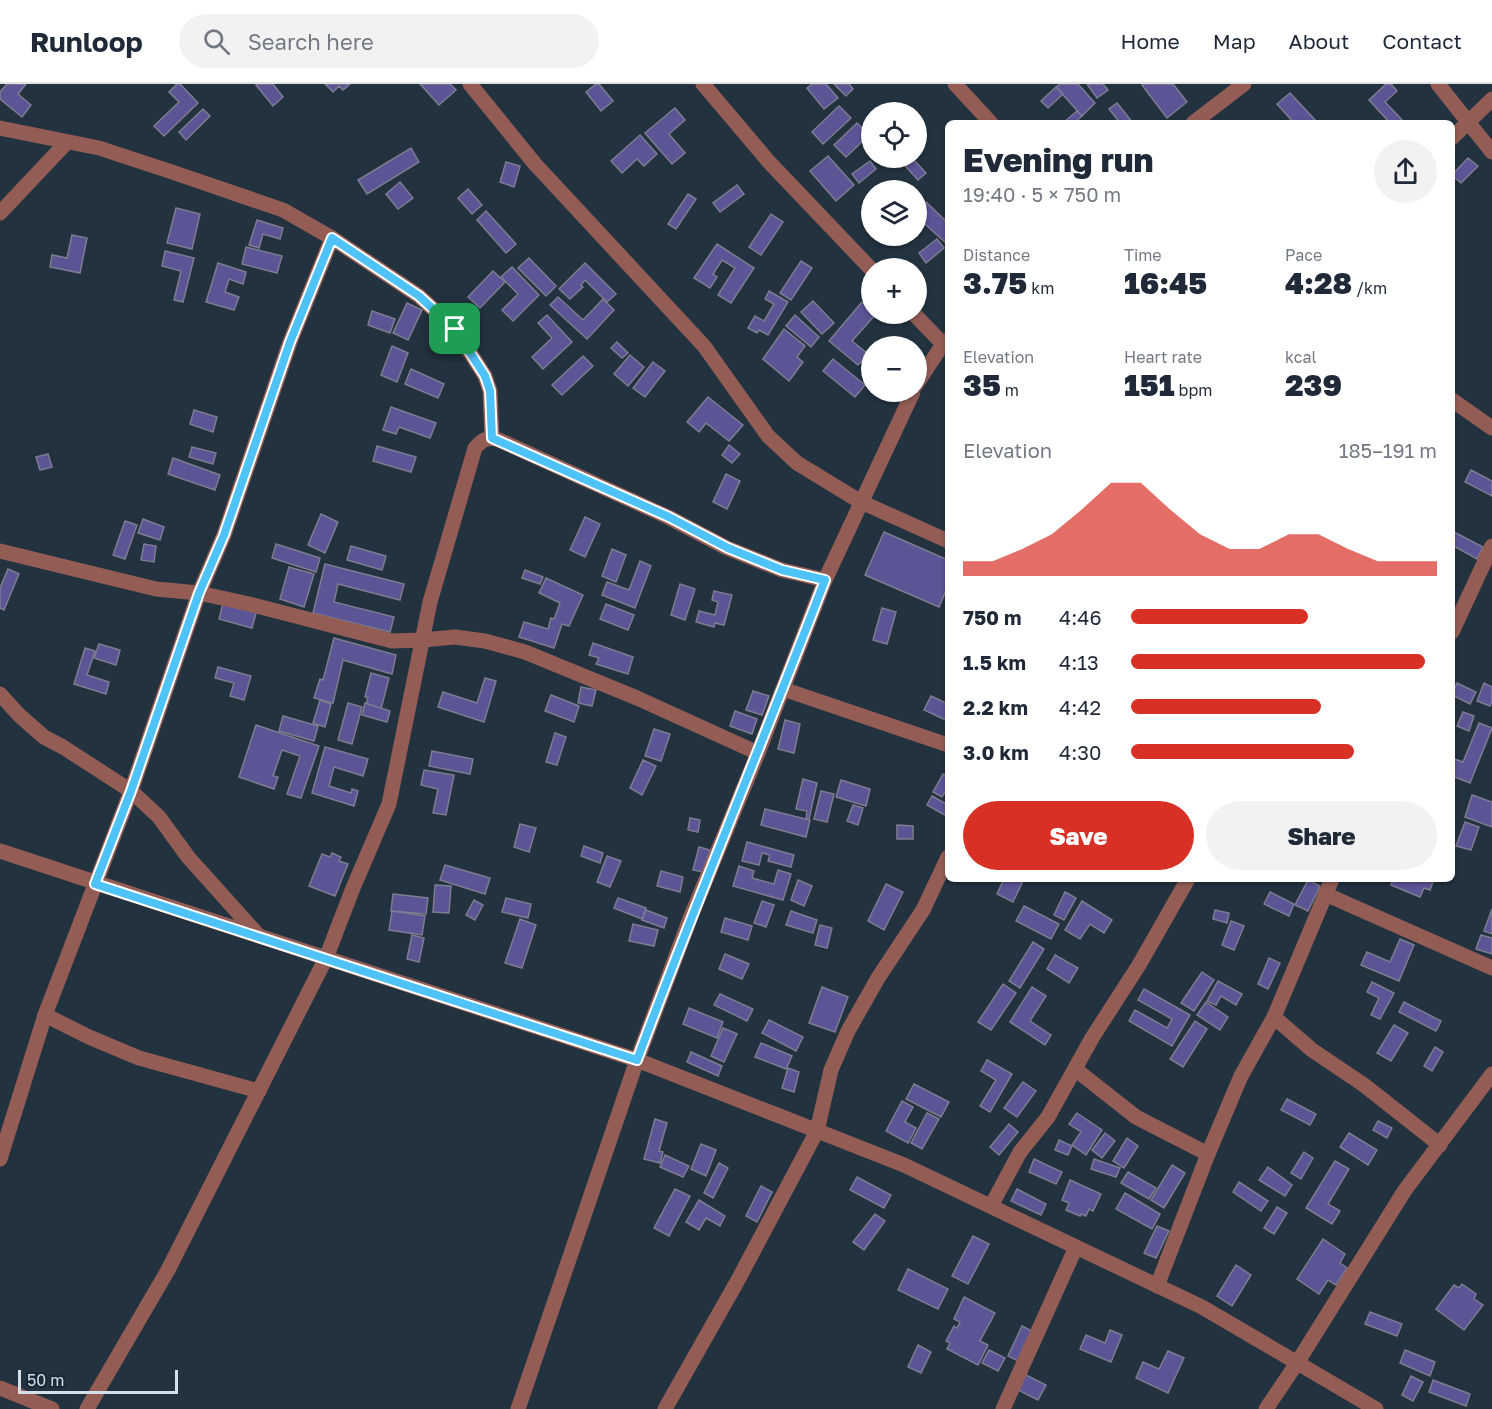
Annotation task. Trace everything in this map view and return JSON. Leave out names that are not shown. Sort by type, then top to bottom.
[{"type":"street","points":[[471,84],[535,164],[704,345],[768,436],[797,462],[861,502],[945,540]]},
{"type":"street","points":[[703,84],[768,162],[861,259]]},
{"type":"street","points":[[955,84],[988,120]]},
{"type":"street","points":[[1197,120],[1244,84]]},
{"type":"street","points":[[1438,84],[1492,152]]},
{"type":"street","points":[[1455,135],[1492,99]]},
{"type":"street","points":[[0,128],[99,148],[283,210],[332,238],[419,296],[455,329],[485,376],[490,391],[492,438]]},
{"type":"street","points":[[0,213],[68,141]]},
{"type":"street","points":[[0,1159],[45,1015],[131,791],[199,593],[224,535],[290,342],[332,238]]},
{"type":"street","points":[[925,324],[945,342],[927,369]]},
{"type":"street","points":[[518,1409],[637,1060],[691,916],[759,753],[825,580],[908,402]]},
{"type":"street","points":[[1455,402],[1492,428]]},
{"type":"street","points":[[87,1409],[168,1270],[326,958],[352,888],[389,804],[430,602],[475,448],[480,442],[492,438],[669,517],[728,548],[782,570],[825,580]]},
{"type":"street","points":[[1455,626],[1492,546]]},
{"type":"street","points":[[0,551],[156,589],[199,593],[249,604],[392,641],[455,637],[485,641],[525,652],[637,698],[759,753]]},
{"type":"street","points":[[1477,580],[1492,576]]},
{"type":"street","points":[[783,689],[945,744]]},
{"type":"street","points":[[0,694],[44,737],[72,752],[131,791],[159,817],[188,857],[259,936]]},
{"type":"street","points":[[0,851],[637,1060],[904,1165],[1202,1308],[1376,1409]]},
{"type":"street","points":[[665,1409],[738,1280],[817,1131],[831,1070],[848,1031],[878,978],[922,910],[945,863]]},
{"type":"street","points":[[991,1206],[1020,1152],[1048,1117],[1092,1038],[1139,965],[1186,882]]},
{"type":"street","points":[[1157,1286],[1241,1076],[1274,1017],[1330,882]]},
{"type":"street","points":[[1324,894],[1492,968]]},
{"type":"street","points":[[45,1015],[89,1037],[140,1058],[259,1091]]},
{"type":"street","points":[[1274,1017],[1312,1050],[1364,1085],[1440,1145]]},
{"type":"street","points":[[1075,1069],[1136,1117],[1208,1154]]},
{"type":"street","points":[[1266,1409],[1298,1364],[1405,1190],[1492,1074]]},
{"type":"street","points":[[1003,1409],[1076,1247]]},
{"type":"street","points":[[0,1389],[52,1409]]},
{"type":"building","points":[[7,84],[26,84],[18,94],[31,105],[22,117],[0,99],[0,92]]},
{"type":"building","points":[[180,84],[198,103],[164,136],[154,126],[179,102],[169,92]]},
{"type":"building","points":[[257,84],[273,84],[283,97],[273,106]]},
{"type":"building","points":[[325,84],[350,84],[343,90],[339,86],[333,92]]},
{"type":"building","points":[[420,84],[450,84],[456,90],[439,105]]},
{"type":"building","points":[[599,84],[613,101],[601,111],[586,92]]},
{"type":"building","points":[[812,84],[826,84],[838,98],[824,109],[807,88]]},
{"type":"building","points":[[834,84],[849,84],[853,89],[846,96]]},
{"type":"building","points":[[1060,84],[1078,84],[1095,103],[1082,116],[1056,87]]},
{"type":"building","points":[[1087,84],[1103,84],[1108,90],[1097,98]]},
{"type":"building","points":[[1143,84],[1173,84],[1187,102],[1167,118]]},
{"type":"building","points":[[1386,84],[1391,84],[1397,91],[1385,102],[1402,120],[1387,120],[1369,100]]},
{"type":"building","points":[[1056,87],[1063,94],[1048,108],[1041,101]]},
{"type":"building","points":[[1290,93],[1315,120],[1291,120],[1277,104]]},
{"type":"building","points":[[1117,103],[1131,120],[1118,120],[1109,109]]},
{"type":"building","points":[[839,106],[851,118],[823,144],[812,132]]},
{"type":"building","points":[[675,108],[685,120],[669,134],[685,153],[672,164],[645,133]]},
{"type":"building","points":[[203,109],[210,116],[186,140],[179,132]]},
{"type":"building","points":[[1077,111],[1082,116],[1077,120],[1066,120]]},
{"type":"building","points":[[857,123],[861,127],[861,143],[846,157],[834,145]]},
{"type":"building","points":[[640,135],[657,154],[644,166],[637,159],[622,173],[611,161]]},
{"type":"building","points":[[411,148],[419,162],[367,194],[358,180]]},
{"type":"building","points":[[828,156],[854,185],[836,201],[810,171]]},
{"type":"building","points":[[1468,158],[1478,166],[1461,183],[1455,178],[1455,172]]},
{"type":"building","points":[[506,162],[520,166],[514,187],[500,182]]},
{"type":"building","points":[[861,168],[876,169],[859,183],[852,174]]},
{"type":"building","points":[[907,168],[921,168],[926,173],[918,180]]},
{"type":"building","points":[[400,182],[413,198],[398,209],[386,194]]},
{"type":"building","points":[[737,185],[744,194],[720,212],[713,203]]},
{"type":"building","points":[[468,189],[482,205],[472,214],[458,198]]},
{"type":"building","points":[[688,194],[696,199],[676,229],[668,224]]},
{"type":"building","points":[[927,203],[945,220],[945,242],[927,226]]},
{"type":"building","points":[[176,208],[200,214],[192,249],[167,243]]},
{"type":"building","points":[[486,211],[516,244],[506,253],[477,220]]},
{"type":"building","points":[[771,214],[783,222],[761,255],[749,247]]},
{"type":"building","points":[[257,220],[283,228],[280,239],[263,234],[259,248],[249,245]]},
{"type":"building","points":[[72,235],[87,238],[80,273],[50,267],[52,255],[67,258]]},
{"type":"building","points":[[937,239],[944,248],[927,262],[927,258],[922,258],[919,253]]},
{"type":"building","points":[[717,244],[754,268],[731,303],[718,295],[735,268],[722,260],[713,274],[717,277],[710,288],[694,278]]},
{"type":"building","points":[[246,247],[282,256],[277,273],[242,264]]},
{"type":"building","points":[[165,251],[194,258],[183,302],[174,300],[181,271],[162,266]]},
{"type":"building","points":[[529,258],[556,286],[546,296],[518,268]]},
{"type":"building","points":[[801,261],[812,268],[791,300],[780,293]]},
{"type":"building","points":[[218,263],[246,272],[243,284],[229,279],[225,292],[239,297],[234,310],[206,302]]},
{"type":"building","points":[[585,263],[616,294],[607,302],[585,280],[581,285],[583,287],[570,299],[559,289]]},
{"type":"building","points":[[512,267],[539,295],[513,321],[502,310],[518,294],[501,277]]},
{"type":"building","points":[[493,271],[505,282],[480,308],[468,297]]},
{"type":"building","points":[[769,291],[788,302],[768,335],[748,328],[755,316],[764,321],[774,304],[765,299]]},
{"type":"building","points":[[558,297],[583,320],[603,299],[614,310],[587,339],[550,305]]},
{"type":"building","points":[[813,301],[834,323],[822,334],[801,312]]},
{"type":"building","points":[[407,303],[422,310],[408,340],[393,333]]},
{"type":"building","points":[[861,303],[861,324],[867,324],[852,341],[861,348],[861,362],[858,365],[829,341]]},
{"type":"building","points":[[372,311],[395,319],[390,333],[368,325]]},
{"type":"building","points":[[547,315],[572,342],[543,369],[532,357],[552,338],[538,323]]},
{"type":"building","points":[[795,315],[819,337],[811,347],[786,326]]},
{"type":"building","points":[[784,329],[805,346],[797,357],[803,362],[789,381],[763,359]]},
{"type":"building","points":[[617,342],[628,353],[622,358],[611,348]]},
{"type":"building","points":[[392,346],[408,353],[397,382],[381,375]]},
{"type":"building","points":[[630,355],[644,367],[628,386],[614,374]]},
{"type":"building","points":[[583,356],[593,366],[562,395],[552,385]]},
{"type":"building","points":[[833,359],[861,382],[861,390],[855,397],[823,371]]},
{"type":"building","points":[[653,362],[665,371],[645,397],[633,388]]},
{"type":"building","points":[[411,369],[444,384],[438,398],[405,384]]},
{"type":"building","points":[[708,397],[743,425],[729,441],[706,423],[699,432],[687,422]]},
{"type":"building","points":[[391,407],[436,423],[430,438],[399,427],[396,434],[383,430]]},
{"type":"building","points":[[194,410],[217,417],[213,432],[190,424]]},
{"type":"building","points":[[729,445],[740,454],[732,463],[722,455]]},
{"type":"building","points":[[377,446],[416,457],[411,472],[373,461]]},
{"type":"building","points":[[192,447],[216,453],[213,464],[189,457]]},
{"type":"building","points":[[48,454],[52,467],[40,470],[36,457]]},
{"type":"building","points":[[173,458],[220,475],[215,490],[168,474]]},
{"type":"building","points":[[1471,470],[1492,481],[1492,496],[1465,482]]},
{"type":"building","points":[[726,474],[740,481],[727,509],[713,502]]},
{"type":"building","points":[[321,514],[338,522],[325,553],[308,545]]},
{"type":"building","points":[[585,517],[600,524],[585,557],[570,550]]},
{"type":"building","points":[[143,519],[164,527],[160,540],[138,533]]},
{"type":"building","points":[[125,521],[137,525],[125,559],[113,555]]},
{"type":"building","points":[[884,532],[945,559],[945,593],[939,607],[865,575]]},
{"type":"building","points":[[1455,533],[1483,547],[1477,559],[1455,547]]},
{"type":"building","points":[[144,544],[156,546],[154,562],[141,560]]},
{"type":"building","points":[[276,544],[320,558],[316,572],[272,558]]},
{"type":"building","points":[[351,546],[386,556],[382,570],[347,560]]},
{"type":"building","points":[[612,549],[626,555],[616,582],[602,576]]},
{"type":"building","points":[[640,561],[651,566],[635,608],[602,595],[607,582],[629,590]]},
{"type":"building","points":[[325,564],[404,584],[400,600],[338,584],[334,602],[394,617],[390,632],[313,613]]},
{"type":"building","points":[[289,567],[314,574],[304,607],[280,599]]},
{"type":"building","points":[[8,569],[19,574],[4,610],[0,608],[0,588]]},
{"type":"building","points":[[525,570],[543,577],[540,584],[522,578]]},
{"type":"building","points":[[546,578],[583,595],[569,626],[562,624],[554,648],[519,637],[524,622],[548,629],[551,618],[554,619],[560,603],[539,593]]},
{"type":"building","points":[[680,584],[695,589],[685,620],[671,615]]},
{"type":"building","points":[[714,591],[732,595],[724,625],[715,623],[714,627],[696,622],[699,611],[715,615],[718,602],[712,600]]},
{"type":"building","points":[[223,603],[256,613],[252,628],[219,619]]},
{"type":"building","points":[[606,604],[634,615],[628,630],[600,619]]},
{"type":"building","points":[[882,608],[896,612],[887,644],[873,640]]},
{"type":"building","points":[[334,638],[396,655],[392,674],[343,660],[333,703],[314,698],[320,679],[323,680]]},
{"type":"building","points":[[593,643],[633,657],[628,674],[596,664],[599,658],[589,655]]},
{"type":"building","points":[[99,644],[120,650],[116,665],[94,658]]},
{"type":"building","points":[[85,648],[95,651],[87,675],[109,682],[106,694],[74,684]]},
{"type":"building","points":[[218,667],[251,676],[244,700],[230,696],[234,683],[215,678]]},
{"type":"building","points":[[371,673],[389,678],[381,709],[366,705],[368,697],[365,697]]},
{"type":"building","points":[[485,678],[496,681],[484,722],[438,707],[443,692],[477,703]]},
{"type":"building","points":[[1457,683],[1476,692],[1470,704],[1455,696]]},
{"type":"building","points":[[1484,683],[1492,687],[1490,706],[1477,701]]},
{"type":"building","points":[[581,687],[596,690],[592,706],[578,703]]},
{"type":"building","points":[[753,691],[769,696],[762,715],[746,710]]},
{"type":"building","points":[[551,695],[579,706],[574,722],[545,711]]},
{"type":"building","points":[[931,696],[945,703],[945,720],[924,710]]},
{"type":"building","points":[[320,700],[331,704],[325,727],[313,723]]},
{"type":"building","points":[[348,703],[362,707],[352,744],[338,740]]},
{"type":"building","points":[[365,703],[390,711],[387,722],[362,715]]},
{"type":"building","points":[[735,711],[757,719],[752,734],[730,726]]},
{"type":"building","points":[[1463,712],[1474,716],[1469,731],[1457,726]]},
{"type":"building","points":[[283,716],[318,726],[314,741],[279,731]]},
{"type":"building","points":[[785,720],[800,724],[794,753],[778,749]]},
{"type":"building","points":[[1479,723],[1492,728],[1470,783],[1455,777],[1455,759],[1463,762]]},
{"type":"building","points":[[256,725],[319,746],[301,798],[287,794],[300,756],[282,750],[273,776],[278,777],[274,789],[239,777]]},
{"type":"building","points":[[654,729],[670,734],[661,761],[645,756]]},
{"type":"building","points":[[555,733],[566,737],[557,765],[546,762]]},
{"type":"building","points":[[325,747],[368,759],[363,776],[334,767],[329,786],[351,793],[352,789],[358,791],[354,806],[312,793]]},
{"type":"building","points":[[432,751],[473,759],[470,774],[429,766]]},
{"type":"building","points":[[643,760],[656,766],[642,795],[630,788]]},
{"type":"building","points":[[424,770],[454,775],[446,815],[433,813],[438,789],[421,785]]},
{"type":"building","points":[[943,774],[945,775],[945,792],[942,797],[933,792]]},
{"type":"building","points":[[803,779],[817,783],[809,819],[806,819],[807,811],[796,809]]},
{"type":"building","points":[[841,780],[870,789],[866,806],[836,797]]},
{"type":"building","points":[[821,791],[834,794],[827,822],[814,819]]},
{"type":"building","points":[[1472,795],[1492,802],[1492,827],[1465,817]]},
{"type":"building","points":[[932,796],[945,803],[945,815],[927,805]]},
{"type":"building","points":[[853,805],[863,808],[858,825],[847,821]]},
{"type":"building","points":[[765,809],[810,820],[806,837],[761,825]]},
{"type":"building","points":[[690,818],[700,820],[698,832],[688,830]]},
{"type":"building","points":[[1465,822],[1479,827],[1471,850],[1456,846]]},
{"type":"building","points":[[520,824],[536,828],[529,852],[514,847]]},
{"type":"building","points":[[897,825],[913,826],[913,839],[897,839]]},
{"type":"building","points":[[747,842],[794,855],[791,867],[768,861],[770,855],[762,853],[759,865],[742,861]]},
{"type":"building","points":[[584,846],[603,853],[600,863],[581,856]]},
{"type":"building","points":[[699,847],[710,850],[703,872],[693,870]]},
{"type":"building","points":[[332,853],[341,857],[339,861],[348,864],[335,896],[309,886],[322,854],[330,857]]},
{"type":"building","points":[[607,856],[621,861],[610,887],[597,882]]},
{"type":"building","points":[[445,865],[490,878],[485,894],[440,880]]},
{"type":"building","points":[[739,866],[754,871],[752,878],[774,884],[778,870],[791,874],[783,900],[733,886]]},
{"type":"building","points":[[661,871],[683,877],[680,892],[657,886]]},
{"type":"building","points":[[798,880],[812,886],[804,906],[791,900]]},
{"type":"building","points":[[1003,882],[1023,882],[1013,902],[997,894]]},
{"type":"building","points":[[1307,882],[1320,886],[1308,911],[1295,905]]},
{"type":"building","points":[[1392,882],[1433,882],[1430,890],[1424,888],[1420,897],[1391,885]]},
{"type":"building","points":[[886,884],[903,892],[884,930],[868,921]]},
{"type":"building","points":[[435,885],[451,886],[449,913],[433,912]]},
{"type":"building","points":[[1065,892],[1076,898],[1064,920],[1054,915]]},
{"type":"building","points":[[1270,892],[1294,904],[1289,916],[1264,904]]},
{"type":"building","points":[[393,894],[428,898],[426,914],[391,911]]},
{"type":"building","points":[[506,898],[531,904],[528,918],[502,912]]},
{"type":"building","points":[[618,898],[646,908],[642,919],[614,908]]},
{"type":"building","points":[[474,900],[483,905],[475,920],[466,915]]},
{"type":"building","points":[[762,901],[774,905],[766,927],[754,923]]},
{"type":"building","points":[[1082,901],[1112,920],[1104,933],[1090,924],[1080,939],[1065,930]]},
{"type":"building","points":[[1024,906],[1059,924],[1051,939],[1016,921]]},
{"type":"building","points":[[1492,909],[1492,934],[1484,931]]},
{"type":"building","points":[[646,910],[667,918],[664,928],[642,920]]},
{"type":"building","points":[[1215,910],[1229,913],[1227,923],[1213,919]]},
{"type":"building","points":[[392,911],[425,916],[422,935],[389,930]]},
{"type":"building","points":[[791,911],[817,920],[813,933],[786,925]]},
{"type":"building","points":[[725,918],[752,926],[748,940],[721,932]]},
{"type":"building","points":[[520,919],[536,925],[522,968],[505,963]]},
{"type":"building","points":[[1231,921],[1244,926],[1234,950],[1222,945]]},
{"type":"building","points":[[633,924],[658,930],[654,946],[629,941]]},
{"type":"building","points":[[820,925],[832,928],[827,948],[815,945]]},
{"type":"building","points":[[412,935],[424,938],[419,962],[407,959]]},
{"type":"building","points":[[1481,935],[1492,938],[1492,954],[1476,949]]},
{"type":"building","points":[[1400,939],[1414,945],[1399,981],[1361,965],[1367,952],[1390,962]]},
{"type":"building","points":[[1033,942],[1044,949],[1020,988],[1009,981]]},
{"type":"building","points":[[725,954],[749,964],[742,979],[719,969]]},
{"type":"building","points":[[1055,955],[1078,968],[1069,983],[1047,969]]},
{"type":"building","points":[[1269,958],[1280,963],[1268,989],[1258,984]]},
{"type":"building","points":[[1202,972],[1214,980],[1194,1011],[1181,1003]]},
{"type":"building","points":[[1218,981],[1242,994],[1236,1005],[1221,996],[1216,1005],[1207,1001]]},
{"type":"building","points":[[1372,982],[1394,993],[1380,1019],[1371,1015],[1379,998],[1367,992]]},
{"type":"building","points":[[1003,984],[1016,993],[991,1030],[978,1022]]},
{"type":"building","points":[[822,987],[848,997],[835,1032],[809,1023]]},
{"type":"building","points":[[1032,987],[1046,996],[1030,1021],[1051,1035],[1045,1045],[1010,1022]]},
{"type":"building","points":[[1144,989],[1190,1015],[1172,1046],[1129,1021],[1135,1010],[1167,1028],[1172,1019],[1138,1000]]},
{"type":"building","points":[[720,994],[753,1009],[747,1021],[714,1005]]},
{"type":"building","points":[[1206,1002],[1228,1017],[1220,1030],[1197,1015]]},
{"type":"building","points":[[1404,1002],[1441,1021],[1436,1031],[1399,1012]]},
{"type":"building","points":[[689,1008],[723,1022],[717,1038],[683,1024]]},
{"type":"building","points":[[769,1020],[803,1037],[796,1051],[762,1033]]},
{"type":"building","points":[[1195,1021],[1207,1029],[1183,1067],[1170,1059]]},
{"type":"building","points":[[1394,1025],[1408,1033],[1391,1061],[1377,1053]]},
{"type":"building","points":[[723,1028],[737,1034],[724,1062],[711,1056]]},
{"type":"building","points":[[761,1043],[792,1056],[786,1069],[755,1057]]},
{"type":"building","points":[[1435,1047],[1443,1052],[1432,1071],[1424,1066]]},
{"type":"building","points":[[691,1052],[722,1066],[718,1076],[687,1062]]},
{"type":"building","points":[[987,1060],[1012,1074],[990,1112],[980,1106],[996,1080],[981,1071]]},
{"type":"building","points":[[788,1068],[799,1072],[794,1092],[782,1088]]},
{"type":"building","points":[[1023,1082],[1036,1091],[1017,1117],[1004,1108]]},
{"type":"building","points":[[914,1084],[949,1102],[941,1117],[906,1099]]},
{"type":"building","points":[[1287,1099],[1316,1114],[1310,1125],[1281,1110]]},
{"type":"building","points":[[902,1101],[913,1107],[905,1122],[916,1128],[908,1143],[886,1131]]},
{"type":"building","points":[[927,1113],[939,1119],[922,1149],[911,1143]]},
{"type":"building","points":[[1077,1113],[1102,1130],[1086,1155],[1072,1145],[1081,1132],[1069,1124]]},
{"type":"building","points":[[655,1119],[667,1123],[659,1151],[663,1152],[660,1163],[644,1159]]},
{"type":"building","points":[[1378,1121],[1392,1128],[1387,1138],[1373,1130]]},
{"type":"building","points":[[1009,1124],[1018,1132],[999,1155],[990,1147]]},
{"type":"building","points":[[1105,1133],[1115,1141],[1102,1158],[1092,1150]]},
{"type":"building","points":[[1349,1133],[1377,1150],[1368,1165],[1340,1147]]},
{"type":"building","points":[[1127,1138],[1138,1146],[1124,1168],[1113,1161]]},
{"type":"building","points":[[1059,1140],[1072,1146],[1068,1155],[1055,1150]]},
{"type":"building","points":[[701,1144],[716,1150],[706,1176],[691,1169]]},
{"type":"building","points":[[1304,1152],[1313,1158],[1301,1179],[1291,1173]]},
{"type":"building","points":[[665,1155],[689,1166],[683,1177],[660,1167]]},
{"type":"building","points":[[1034,1159],[1062,1172],[1056,1184],[1029,1172]]},
{"type":"building","points":[[1094,1159],[1120,1168],[1116,1177],[1091,1169]]},
{"type":"building","points":[[1335,1161],[1349,1169],[1328,1204],[1340,1211],[1332,1224],[1306,1208]]},
{"type":"building","points":[[719,1163],[728,1168],[713,1198],[704,1193]]},
{"type":"building","points":[[1172,1165],[1185,1173],[1164,1208],[1151,1200]]},
{"type":"building","points":[[1268,1167],[1292,1185],[1285,1196],[1259,1180]]},
{"type":"building","points":[[1128,1172],[1156,1188],[1149,1199],[1121,1183]]},
{"type":"building","points":[[857,1177],[891,1195],[884,1208],[850,1190]]},
{"type":"building","points":[[1070,1180],[1101,1194],[1093,1211],[1089,1209],[1086,1216],[1066,1210],[1069,1203],[1062,1200]]},
{"type":"building","points":[[1239,1182],[1268,1201],[1261,1211],[1233,1192]]},
{"type":"building","points":[[761,1186],[772,1192],[757,1222],[746,1216]]},
{"type":"building","points":[[675,1189],[690,1196],[669,1236],[654,1228]]},
{"type":"building","points":[[1017,1189],[1046,1204],[1041,1215],[1011,1201]]},
{"type":"building","points":[[1125,1193],[1160,1214],[1152,1229],[1116,1209]]},
{"type":"building","points":[[699,1200],[725,1216],[720,1226],[706,1218],[699,1230],[686,1222]]},
{"type":"building","points":[[1277,1207],[1287,1213],[1274,1234],[1264,1228]]},
{"type":"building","points":[[875,1214],[885,1221],[864,1250],[853,1242]]},
{"type":"building","points":[[1157,1226],[1169,1231],[1156,1258],[1144,1253]]},
{"type":"building","points":[[973,1236],[989,1244],[968,1284],[952,1276]]},
{"type":"building","points":[[1323,1239],[1345,1254],[1340,1263],[1347,1268],[1336,1285],[1328,1280],[1319,1294],[1297,1279]]},
{"type":"building","points":[[1236,1265],[1251,1275],[1232,1306],[1217,1296]]},
{"type":"building","points":[[908,1269],[948,1289],[938,1309],[898,1290]]},
{"type":"building","points":[[1462,1284],[1476,1294],[1474,1299],[1483,1305],[1464,1330],[1436,1309],[1454,1285],[1459,1288]]},
{"type":"building","points":[[964,1297],[995,1313],[980,1341],[988,1345],[978,1365],[947,1349],[950,1343],[946,1341],[954,1326],[957,1328],[960,1322],[954,1319]]},
{"type":"building","points":[[1370,1312],[1402,1324],[1397,1336],[1365,1324]]},
{"type":"building","points":[[1022,1326],[1036,1333],[1022,1363],[1008,1356]]},
{"type":"building","points":[[1110,1330],[1122,1335],[1111,1362],[1080,1349],[1086,1335],[1105,1343]]},
{"type":"building","points":[[918,1345],[931,1352],[921,1373],[908,1367]]},
{"type":"building","points":[[989,1350],[1005,1358],[998,1371],[982,1363]]},
{"type":"building","points":[[1405,1350],[1435,1362],[1430,1376],[1400,1363]]},
{"type":"building","points":[[1168,1351],[1184,1358],[1168,1393],[1136,1378],[1143,1362],[1159,1369]]},
{"type":"building","points":[[1024,1374],[1046,1385],[1038,1400],[1016,1389]]},
{"type":"building","points":[[1411,1376],[1423,1382],[1413,1401],[1402,1395]]},
{"type":"building","points":[[1433,1380],[1470,1394],[1466,1406],[1429,1392]]},
{"type":"route","points":[[332,238],[419,296],[455,329],[485,376],[490,391],[492,438],[669,517],[728,548],[782,570],[825,580],[759,753],[691,916],[637,1060],[95,884],[131,791],[199,593],[224,535],[290,342],[332,238]]}]
